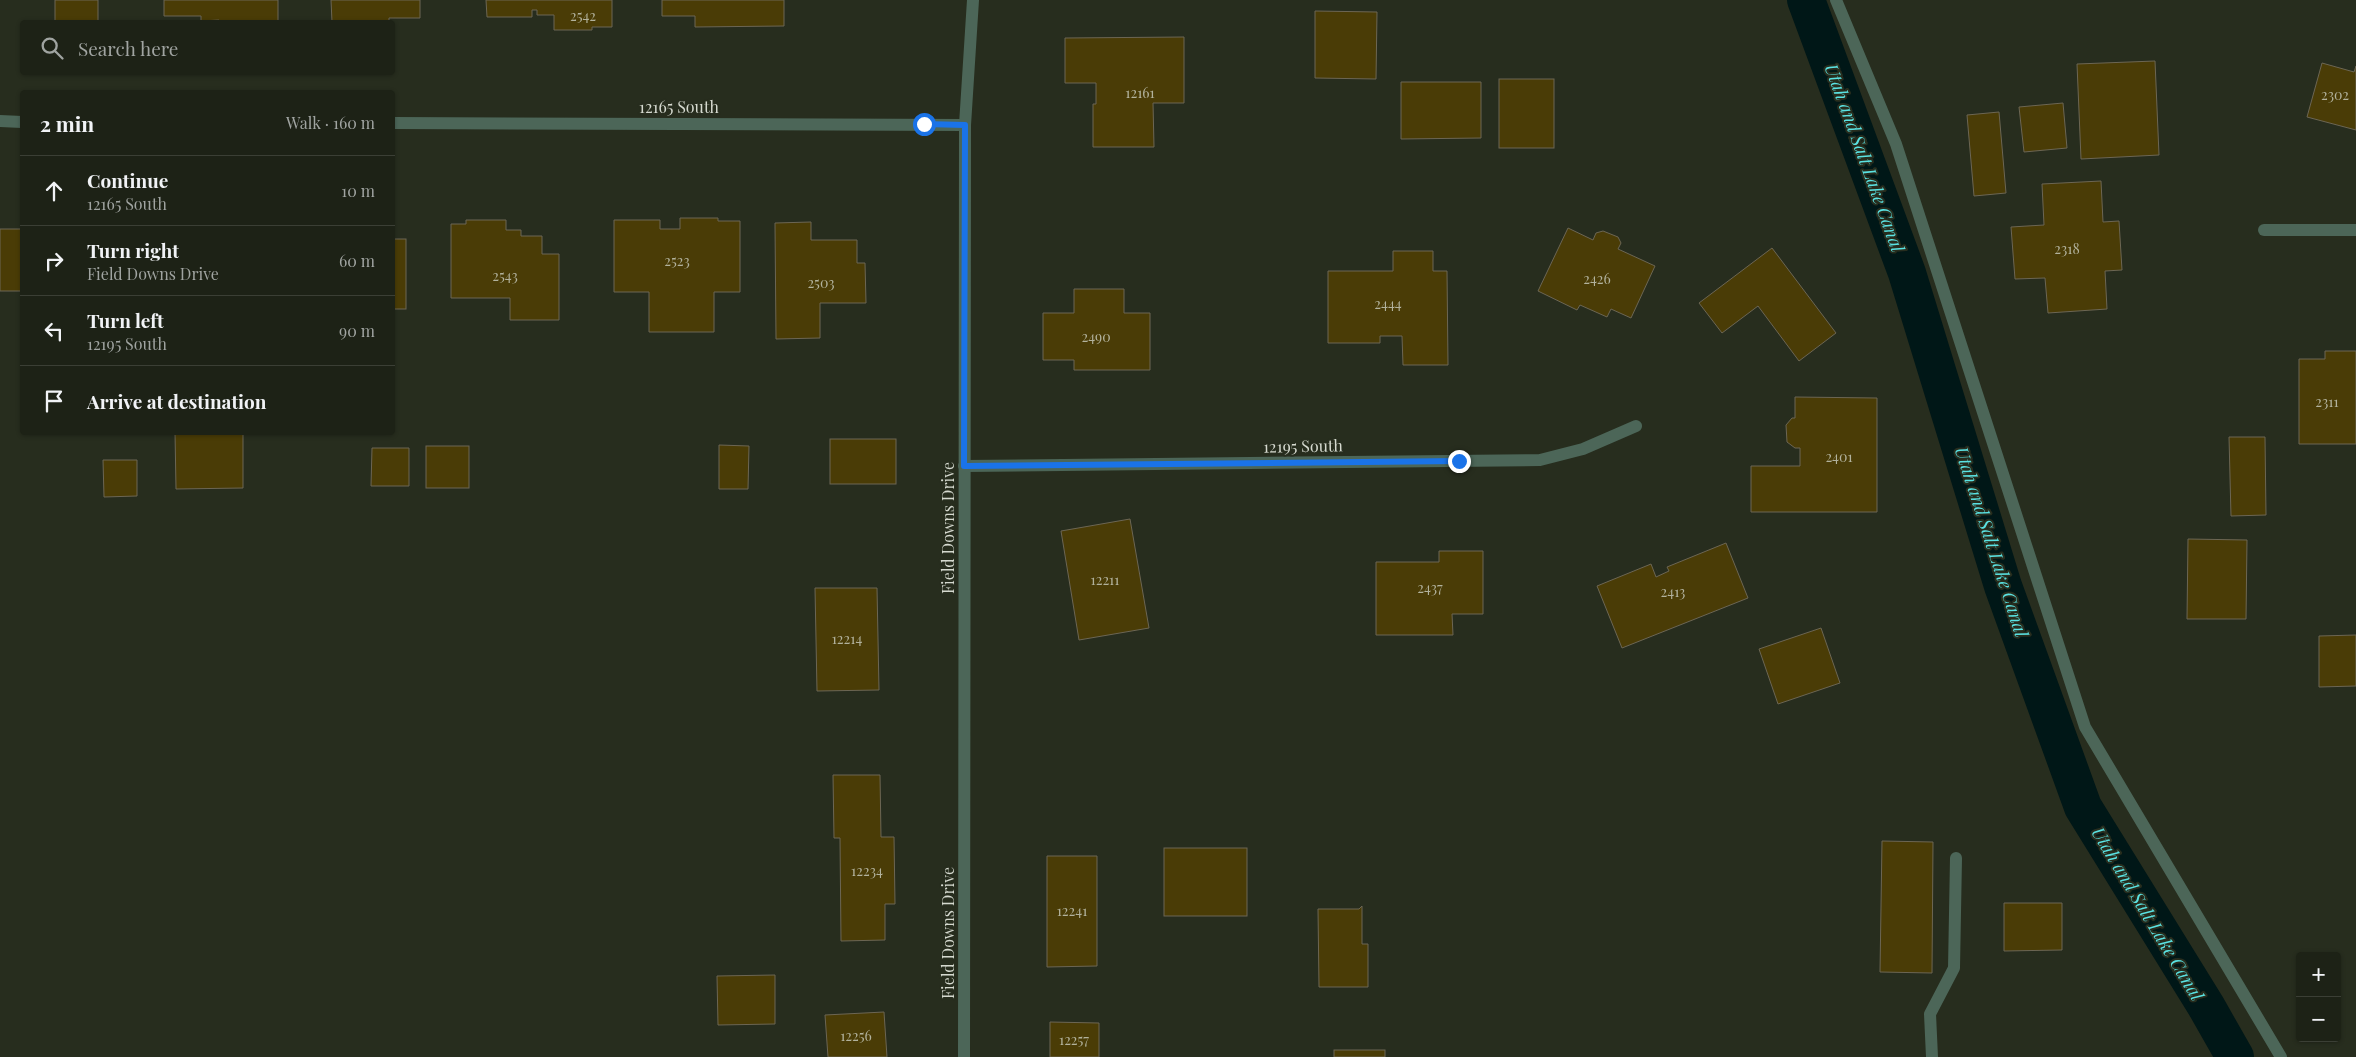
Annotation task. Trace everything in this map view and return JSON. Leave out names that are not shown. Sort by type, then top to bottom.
[{"type":"street","name":"Field Downs Drive","points":[[964,1057],[965,125],[973,0]]},
{"type":"street","points":[[1836,0],[1896,144],[2085,726],[2281,1057]]},
{"type":"street","points":[[0,122],[20,122]]},
{"type":"street","name":"12165 South","points":[[395,123],[965,125]]},
{"type":"street","points":[[2264,230],[2356,230]]},
{"type":"street","name":"12195 South","points":[[964,466],[1540,460],[1583,449],[1636,426]]},
{"type":"street","points":[[1932,1057],[1930,1014],[1954,968],[1956,858]]},
{"type":"building","points":[[55,0],[98,0],[98,20],[55,20]]},
{"type":"building","points":[[164,0],[278,0],[278,20],[201,20],[201,16],[164,16]]},
{"type":"building","points":[[331,0],[420,0],[420,18],[332,20]]},
{"type":"building","points":[[486,0],[612,0],[612,27],[592,27],[592,30],[554,30],[554,15],[537,15],[537,10],[532,10],[532,17],[487,17]]},
{"type":"building","points":[[662,0],[784,0],[784,26],[695,27],[695,16],[662,16]]},
{"type":"building","points":[[1315,11],[1377,12],[1376,79],[1315,78]]},
{"type":"building","points":[[1184,37],[1184,103],[1153,103],[1154,147],[1093,147],[1093,104],[1096,104],[1096,83],[1065,83],[1065,38]]},
{"type":"building","points":[[2155,61],[2159,155],[2081,159],[2077,64]]},
{"type":"building","points":[[2322,63],[2354,72],[2356,66],[2356,130],[2307,117]]},
{"type":"building","points":[[1499,79],[1554,79],[1554,148],[1499,148]]},
{"type":"building","points":[[1401,82],[1481,82],[1481,138],[1401,139]]},
{"type":"building","points":[[2063,103],[2067,148],[2024,152],[2019,107]]},
{"type":"building","points":[[1999,112],[2006,193],[1974,196],[1967,115]]},
{"type":"building","points":[[2101,181],[2103,222],[2119,221],[2122,270],[2105,271],[2107,309],[2048,313],[2045,278],[2015,279],[2011,227],[2044,225],[2042,184]]},
{"type":"building","points":[[680,218],[718,218],[718,221],[740,221],[740,292],[714,292],[714,332],[649,332],[649,292],[614,292],[614,220],[660,220],[660,229],[680,229]]},
{"type":"building","points":[[466,220],[506,220],[506,230],[521,230],[521,236],[542,236],[542,254],[559,254],[559,320],[510,320],[510,298],[451,298],[451,224],[466,224]]},
{"type":"building","points":[[811,222],[811,240],[857,240],[857,263],[865,263],[866,303],[820,303],[820,338],[776,339],[775,223]]},
{"type":"building","points":[[1568,228],[1593,240],[1596,233],[1603,231],[1618,237],[1621,243],[1618,249],[1655,266],[1631,318],[1611,309],[1607,317],[1580,305],[1577,310],[1538,291]]},
{"type":"building","points":[[0,229],[20,229],[20,291],[0,291]]},
{"type":"building","points":[[395,239],[406,239],[406,309],[395,309]]},
{"type":"building","points":[[1772,248],[1836,333],[1799,361],[1758,306],[1722,333],[1699,303]]},
{"type":"building","points":[[1393,251],[1433,251],[1433,271],[1447,271],[1448,365],[1403,365],[1402,336],[1380,336],[1380,343],[1328,343],[1328,271],[1393,271]]},
{"type":"building","points":[[1074,289],[1124,289],[1124,313],[1150,313],[1150,370],[1074,370],[1074,360],[1043,360],[1043,313],[1074,313]]},
{"type":"building","points":[[2325,351],[2356,351],[2356,444],[2299,444],[2299,359],[2325,359]]},
{"type":"building","points":[[1795,397],[1877,398],[1877,512],[1751,512],[1751,466],[1800,466],[1800,448],[1795,448],[1787,442],[1786,425],[1792,418],[1795,418]]},
{"type":"building","points":[[175,435],[243,435],[243,488],[176,489]]},
{"type":"building","points":[[2229,437],[2265,437],[2266,515],[2231,516]]},
{"type":"building","points":[[830,439],[896,439],[896,484],[830,484]]},
{"type":"building","points":[[719,445],[749,446],[748,489],[719,489]]},
{"type":"building","points":[[426,446],[469,446],[469,488],[426,488]]},
{"type":"building","points":[[372,448],[409,448],[409,486],[371,486]]},
{"type":"building","points":[[103,460],[137,460],[137,496],[104,497]]},
{"type":"building","points":[[1130,519],[1149,628],[1079,640],[1061,531]]},
{"type":"building","points":[[2188,539],[2247,540],[2246,619],[2187,619]]},
{"type":"building","points":[[1726,543],[1748,598],[1622,648],[1597,586],[1651,564],[1656,577],[1669,571],[1667,567]]},
{"type":"building","points":[[1439,551],[1483,551],[1483,614],[1452,614],[1453,635],[1376,635],[1376,562],[1439,562]]},
{"type":"building","points":[[815,588],[877,588],[879,690],[817,691]]},
{"type":"building","points":[[1821,628],[1840,683],[1778,704],[1759,649]]},
{"type":"building","points":[[2356,635],[2356,686],[2319,687],[2319,636]]},
{"type":"building","points":[[833,775],[880,775],[881,837],[894,837],[895,904],[885,904],[885,940],[841,941],[840,838],[834,838]]},
{"type":"building","points":[[1882,841],[1933,842],[1932,973],[1880,972]]},
{"type":"building","points":[[1164,848],[1247,848],[1247,916],[1164,916]]},
{"type":"building","points":[[1047,856],[1097,856],[1097,966],[1047,967]]},
{"type":"building","points":[[2004,903],[2062,903],[2062,950],[2004,951]]},
{"type":"building","points":[[1362,906],[1362,944],[1368,944],[1368,987],[1319,987],[1318,909],[1359,909]]},
{"type":"building","points":[[775,975],[775,1024],[718,1025],[717,976]]},
{"type":"building","points":[[884,1012],[887,1057],[828,1057],[825,1015]]},
{"type":"building","points":[[1050,1022],[1099,1023],[1099,1057],[1050,1057]]},
{"type":"building","points":[[1334,1050],[1385,1050],[1385,1057],[1334,1057]]},
{"type":"waterway","name":"Utah and Salt Lake Canal","points":[[1806,0],[1907,273],[2003,586],[2083,807],[2206,1006],[2235,1057]]},
{"type":"route","points":[[924,124],[965,125],[964,466],[1459,461]]}]
